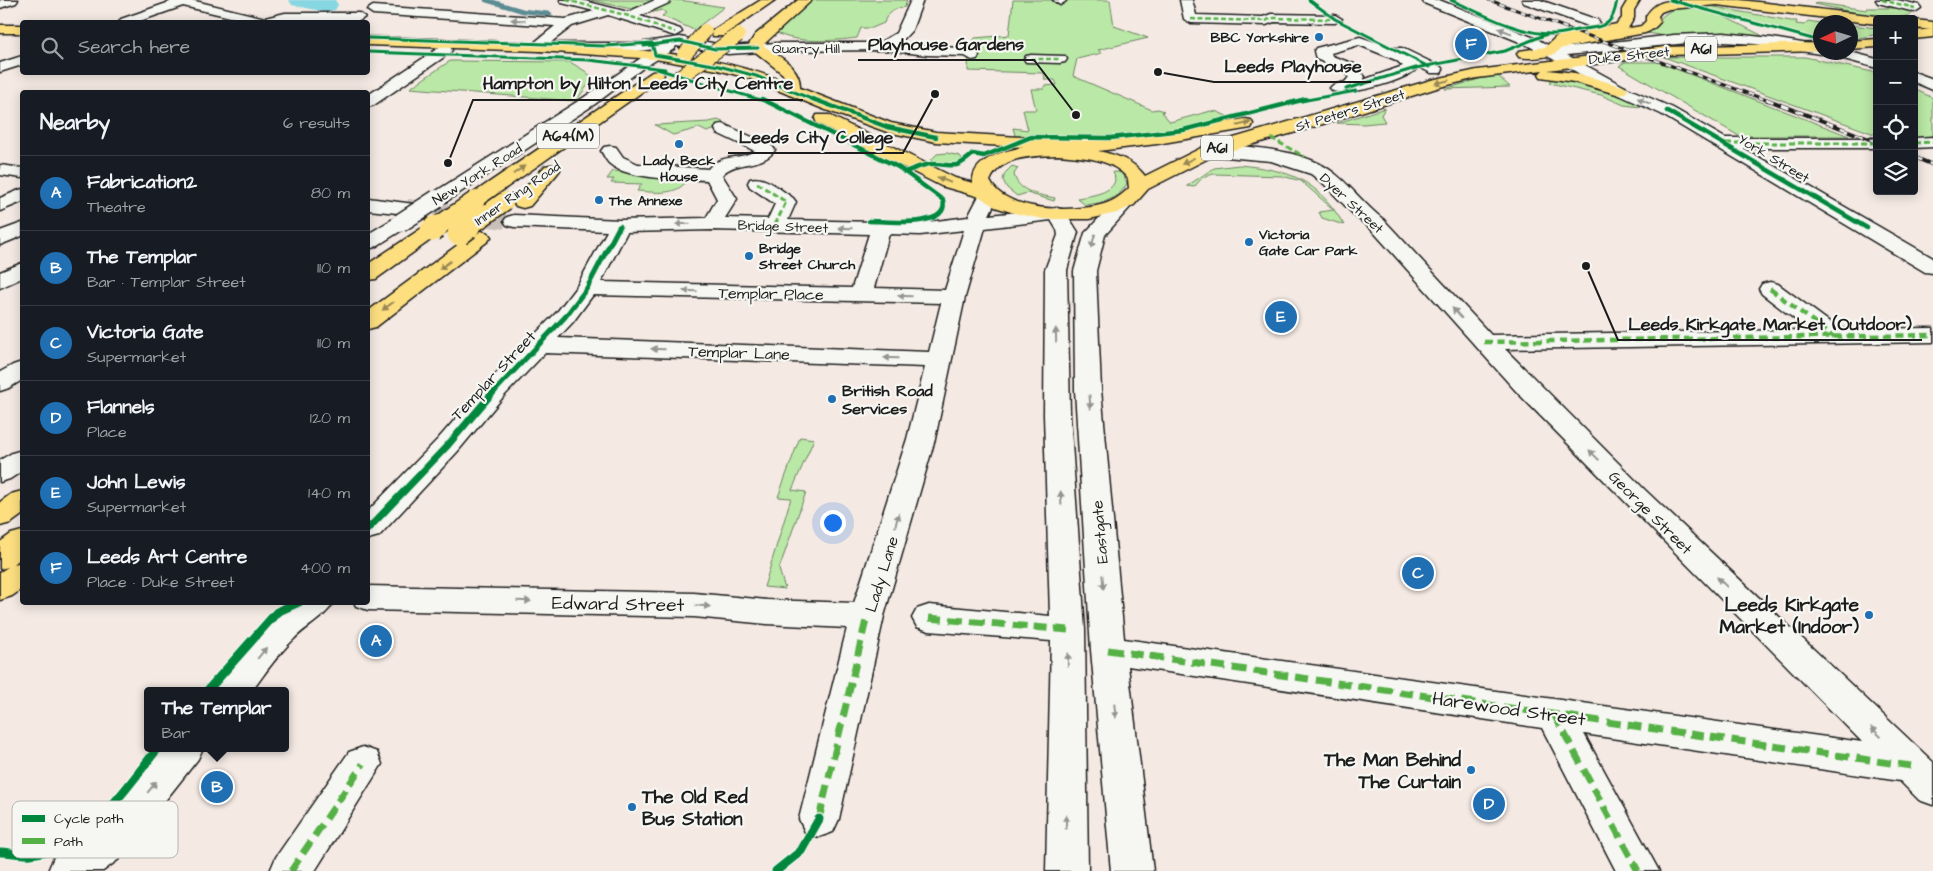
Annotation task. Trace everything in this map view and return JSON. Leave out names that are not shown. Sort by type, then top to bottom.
[{"type":"main road","name":"A64(M)","points":[[713,32],[745,0]]},
{"type":"main road","name":"Inner Ring Road","points":[[370,273],[479,198],[680,43],[713,32],[769,0]]},
{"type":"main road","name":"A64(M)","points":[[604,131],[788,0]]},
{"type":"main road","points":[[792,91],[793,78],[789,71],[755,46],[764,34],[806,0]]},
{"type":"main road","points":[[1698,1],[1734,2],[1873,19]]},
{"type":"main road","points":[[1698,1],[1813,18]]},
{"type":"main road","name":"Duke Street","points":[[1436,70],[1645,29],[1653,22],[1652,16],[1657,9],[1667,5],[1698,1]]},
{"type":"main road","points":[[1615,30],[1627,21],[1633,2]]},
{"type":"main road","points":[[1615,30],[1652,16]]},
{"type":"main road","points":[[1858,24],[1873,26]]},
{"type":"main road","name":"A61","points":[[1554,48],[1561,40],[1570,36],[1615,30]]},
{"type":"main road","name":"A61","points":[[370,41],[540,47],[652,64],[744,86],[827,121],[948,182],[988,194],[1008,205],[1028,211],[1054,214],[1082,214],[1105,210],[1131,195],[1136,176],[1128,167],[1098,155],[1058,150],[1014,152],[962,148],[897,136],[849,120],[829,106]]},
{"type":"main road","points":[[1858,44],[1873,43]]},
{"type":"main road","name":"A61","points":[[370,47],[599,57],[652,64],[719,66],[756,76],[887,127],[936,137],[1072,145],[1110,144]]},
{"type":"main road","name":"Duke Street","points":[[1568,61],[1682,50],[1813,48]]},
{"type":"main road","name":"St Peters Street","points":[[1131,195],[1209,151],[1436,83],[1477,74],[1568,61]]},
{"type":"main road","name":"St Peters Street","points":[[1058,150],[1157,140],[1243,124],[1436,70]]},
{"type":"main road","points":[[1507,70],[1575,78],[1620,90]]},
{"type":"main road","name":"A61","points":[[988,194],[981,181],[983,173],[990,165],[1000,159],[1036,151]]},
{"type":"main road","name":"Inner Ring Road","points":[[370,299],[459,234],[514,201],[566,158]]},
{"type":"main road","name":"A64(M)","points":[[370,320],[481,237],[514,201]]},
{"type":"main road","points":[[0,516],[20,503]]},
{"type":"main road","points":[[0,558],[20,543]]},
{"type":"main road","points":[[0,588],[20,574]]},
{"type":"street","points":[[0,4],[12,0]]},
{"type":"street","points":[[274,20],[285,17],[354,20],[373,10],[402,0]]},
{"type":"street","points":[[566,0],[629,16],[680,43]]},
{"type":"street","points":[[629,16],[665,0]]},
{"type":"street","points":[[887,46],[902,37],[917,0]]},
{"type":"street","points":[[1186,0],[1191,19],[1224,21],[1266,21],[1271,18],[1335,19]]},
{"type":"street","points":[[1309,0],[1335,19],[1436,70]]},
{"type":"street","name":"York Street","points":[[1428,0],[1532,42],[1554,48],[1568,61],[1620,90],[1667,111],[1933,267]]},
{"type":"street","points":[[1528,0],[1567,14],[1590,17]]},
{"type":"street","points":[[1882,0],[1915,8]]},
{"type":"street","points":[[131,20],[179,1],[258,20]]},
{"type":"street","points":[[373,10],[567,23]]},
{"type":"street","points":[[610,10],[567,23],[537,44],[540,47],[638,47],[680,43]]},
{"type":"street","points":[[764,34],[778,43],[801,48]]},
{"type":"street","points":[[1554,48],[1576,51],[1675,39],[1711,37],[1741,38],[1813,48]]},
{"type":"street","points":[[1360,41],[1401,57],[1412,66],[1405,72],[1371,81],[1354,88],[1338,88],[1350,85],[1357,77],[1349,67],[1344,67],[1321,56],[1325,55],[1321,51],[1360,41]]},
{"type":"street","name":"Quarry Hill","points":[[680,43],[715,49],[871,48],[887,46],[919,50],[971,52],[972,56]]},
{"type":"street","points":[[777,61],[776,56],[780,53],[801,48]]},
{"type":"street","points":[[370,101],[445,50]]},
{"type":"street","points":[[599,57],[605,61],[613,78],[606,90]]},
{"type":"street","points":[[1031,59],[1060,59]]},
{"type":"street","points":[[1858,59],[1873,63]]},
{"type":"street","points":[[0,68],[20,61]]},
{"type":"street","name":"New York Road","points":[[370,242],[404,216],[437,199],[606,90],[652,64]]},
{"type":"street","points":[[1918,77],[1933,80]]},
{"type":"street","points":[[1918,78],[1933,84]]},
{"type":"street","points":[[713,175],[720,166],[747,160],[764,153],[766,150],[724,129]]},
{"type":"street","points":[[1271,138],[1305,158]]},
{"type":"street","points":[[1918,142],[1933,142]]},
{"type":"street","points":[[1723,143],[1873,143]]},
{"type":"street","points":[[610,151],[617,161],[630,167],[652,172],[713,175]]},
{"type":"street","name":"Dyer Street","points":[[1209,151],[1232,151],[1282,157],[1322,173],[1357,205],[1366,217],[1377,224],[1400,251]]},
{"type":"street","points":[[0,170],[20,173]]},
{"type":"street","points":[[712,224],[727,199],[713,175]]},
{"type":"street","points":[[757,183],[786,202],[775,225]]},
{"type":"street","name":"Lady Lane","points":[[819,819],[867,616],[921,439],[954,297],[988,194]]},
{"type":"street","name":"Eastgate","points":[[1131,195],[1095,233],[1085,271],[1088,390],[1108,650],[1132,871]]},
{"type":"street","points":[[0,205],[20,196]]},
{"type":"street","points":[[370,205],[404,216]]},
{"type":"street","points":[[1054,214],[1068,231],[1056,264],[1057,415],[1068,630],[1067,871]]},
{"type":"street","name":"Bridge Street","points":[[514,221],[620,226],[712,224],[920,229],[1054,214]]},
{"type":"street","name":"Templar Street","points":[[370,527],[448,445],[494,391],[565,317],[588,288],[620,226]]},
{"type":"street","points":[[861,295],[881,228]]},
{"type":"street","points":[[920,229],[935,231],[951,240],[965,263]]},
{"type":"street","points":[[0,239],[20,230]]},
{"type":"street","points":[[1898,247],[1933,251]]},
{"type":"street","name":"George Street","points":[[1400,251],[1484,342],[1630,492],[1922,777]]},
{"type":"street","points":[[0,282],[20,271]]},
{"type":"street","name":"Templar Place","points":[[588,288],[954,297]]},
{"type":"street","points":[[1770,289],[1834,337]]},
{"type":"street","points":[[1484,342],[1933,335]]},
{"type":"street","name":"Templar Lane","points":[[539,345],[939,360]]},
{"type":"street","points":[[0,383],[20,371]]},
{"type":"street","points":[[0,473],[20,460]]},
{"type":"street","name":"Edward Street","points":[[370,598],[694,605],[767,612],[867,616]]},
{"type":"street","points":[[234,687],[284,626],[302,610],[312,605]]},
{"type":"street","points":[[929,618],[1068,630]]},
{"type":"street","name":"Harewood Street","points":[[1108,650],[1554,714],[1922,777]]},
{"type":"street","points":[[1554,714],[1638,871]]},
{"type":"street","points":[[141,801],[181,752]]},
{"type":"street","points":[[291,871],[363,764]]},
{"type":"street","points":[[69,871],[87,858]]},
{"type":"green space","points":[[591,0],[657,0],[631,9]]},
{"type":"green space","points":[[671,0],[724,7],[694,30],[662,16],[666,13],[662,10],[650,13],[648,11]]},
{"type":"green space","points":[[812,0],[907,0],[905,7],[892,11],[884,23],[872,28],[861,28],[857,38],[826,41],[804,40],[775,32]]},
{"type":"green space","points":[[1013,0],[1110,0],[1114,26],[1148,38],[1098,50],[1102,53],[1077,59],[1073,76],[1152,110],[1164,111],[1162,112],[1170,122],[1211,111],[1218,112],[1243,124],[1157,139],[1017,142],[1013,128],[1028,130],[1023,110],[1036,110],[1031,89],[1044,89],[1044,86],[1057,85],[1055,80],[1045,80],[1044,73],[968,71],[969,49],[975,38],[1009,35]]},
{"type":"green space","points":[[1814,4],[1867,10],[1867,8],[1910,8],[1914,12],[1909,15],[1873,16]]},
{"type":"green space","points":[[1684,5],[1723,16],[1761,35],[1761,37],[1703,34],[1664,36],[1647,33],[1663,16],[1673,9]]},
{"type":"green space","points":[[1696,5],[1797,21],[1796,24],[1804,25],[1808,21],[1813,22],[1813,38]]},
{"type":"green space","points":[[1858,26],[1873,28],[1873,35],[1858,38]]},
{"type":"green space","points":[[1664,57],[1805,57],[1873,72],[1873,134]]},
{"type":"green space","points":[[450,61],[570,62],[593,78],[576,101],[410,88]]},
{"type":"green space","points":[[1625,62],[1658,62],[1849,136],[1739,136],[1619,66]]},
{"type":"green space","points":[[1498,76],[1510,87],[1445,89],[1486,77]]},
{"type":"green space","points":[[1552,78],[1616,92],[1642,104],[1640,107],[1624,105],[1601,95],[1550,83]]},
{"type":"green space","points":[[1918,91],[1933,98],[1933,138],[1918,138]]},
{"type":"green space","points":[[1385,108],[1381,115],[1385,122],[1363,124],[1337,123]]},
{"type":"green space","points":[[718,120],[729,125],[707,132],[699,128],[673,135],[655,125],[709,122]]},
{"type":"green space","points":[[947,153],[960,156],[963,160],[947,166],[934,163],[931,160],[937,154]]},
{"type":"green space","points":[[1239,165],[1273,170],[1300,180],[1312,187],[1323,197],[1334,209],[1344,225],[1322,218],[1319,212],[1334,210],[1301,181],[1282,176],[1213,174],[1202,178],[1194,187],[1187,186],[1214,168]]},
{"type":"green space","points":[[1012,166],[1018,168],[1014,174],[1016,180],[1024,189],[1055,198],[1054,201],[1027,193],[1017,196],[1007,188],[1003,180],[1005,173]]},
{"type":"green space","points":[[613,171],[688,179],[678,189],[672,191],[637,191],[642,184],[611,183],[614,179],[607,179]]},
{"type":"green space","points":[[1113,172],[1121,172],[1127,183],[1124,189],[1115,197],[1104,202],[1085,205],[1077,198],[1104,192],[1113,184],[1115,179]]},
{"type":"green space","points":[[800,437],[814,439],[792,490],[806,492],[779,569],[785,589],[764,587],[791,498],[778,497]]},
{"type":"waterway","points":[[301,0],[326,5]]},
{"type":"waterway","points":[[486,0],[523,11],[550,14]]},
{"type":"tunnel","points":[[407,208],[514,221]]},
{"type":"railway","points":[[1489,0],[1769,101]]},
{"type":"railway","points":[[1766,99],[1873,140]]},
{"type":"railway","points":[[1918,159],[1933,165]]},
{"type":"marked path","points":[[566,0],[629,16],[675,32]]},
{"type":"marked path","points":[[1882,0],[1915,8]]},
{"type":"marked path","points":[[1191,19],[1266,21],[1271,18],[1332,19]]},
{"type":"marked path","points":[[1031,59],[1060,59]]},
{"type":"marked path","points":[[1271,138],[1305,157]]},
{"type":"marked path","points":[[1918,143],[1933,142]]},
{"type":"marked path","points":[[1726,143],[1873,143]]},
{"type":"marked path","points":[[757,183],[786,202],[775,225]]},
{"type":"marked path","points":[[1770,289],[1834,337]]},
{"type":"marked path","points":[[1484,342],[1933,335]]},
{"type":"marked path","points":[[819,819],[867,616]]},
{"type":"marked path","points":[[929,618],[1068,630]]},
{"type":"marked path","points":[[1108,650],[1911,766]]},
{"type":"marked path","points":[[1554,714],[1638,871]]},
{"type":"marked path","points":[[291,871],[363,764]]},
{"type":"cycle path","points":[[1309,0],[1335,19],[1429,67]]},
{"type":"cycle path","points":[[1451,0],[1509,25],[1533,32],[1549,34],[1604,26],[1612,20],[1617,0]]},
{"type":"cycle path","points":[[1670,0],[1813,39]]},
{"type":"cycle path","points":[[1346,89],[1416,68],[1505,51],[1547,34]]},
{"type":"cycle path","points":[[370,38],[605,46],[652,43],[655,55],[719,66],[756,76],[887,127],[936,137]]},
{"type":"cycle path","points":[[644,46],[680,41],[715,49],[758,48]]},
{"type":"cycle path","points":[[370,52],[588,60],[665,69]]},
{"type":"cycle path","points":[[657,69],[761,99],[898,167],[943,200],[945,206],[940,216],[932,219],[909,222],[869,221]]},
{"type":"cycle path","points":[[904,172],[931,164],[942,166],[961,165],[973,154],[984,156],[1031,137],[1110,138],[1183,130],[1315,97],[1356,91]]},
{"type":"cycle path","points":[[1667,111],[1867,228]]},
{"type":"cycle path","points":[[370,527],[448,445],[494,391],[565,317],[587,288],[620,226]]},
{"type":"cycle path","points":[[211,687],[277,612],[290,605]]},
{"type":"cycle path","points":[[115,801],[155,752]]},
{"type":"cycle path","points":[[776,871],[801,851],[819,819]]},
{"type":"cycle path","points":[[0,852],[12,853]]},
{"type":"place","name":"BBC Yorkshire","points":[[1319,37]]},
{"type":"place","name":"Leeds Art Centre","points":[[1471,44]]},
{"type":"place","name":"Leeds Playhouse","points":[[1158,72]]},
{"type":"place","name":"Leeds City College","points":[[935,94]]},
{"type":"place","name":"Playhouse Gardens","points":[[1076,115]]},
{"type":"place","name":"Lady Beck House","points":[[679,144]]},
{"type":"place","name":"Hampton by Hilton Leeds City Centre","points":[[448,163]]},
{"type":"place","name":"The Annexe","points":[[599,200]]},
{"type":"place","name":"Victoria Gate Car Park","points":[[1249,242]]},
{"type":"place","name":"Bridge Street Church","points":[[749,256]]},
{"type":"place","name":"Leeds Kirkgate Market (Outdoor)","points":[[1586,266]]},
{"type":"place","name":"John Lewis","points":[[1281,317]]},
{"type":"place","name":"British Road Services","points":[[832,399]]},
{"type":"place","name":"Victoria Gate","points":[[1418,573]]},
{"type":"place","name":"Leeds Kirkgate Market (Indoor)","points":[[1869,615]]},
{"type":"place","name":"Fabrication2","points":[[376,641]]},
{"type":"place","name":"The Man Behind The Curtain","points":[[1471,770]]},
{"type":"place","name":"The Templar","points":[[217,787]]},
{"type":"place","name":"Flannels","points":[[1489,804]]},
{"type":"place","name":"The Old Red Bus Station","points":[[632,807]]}]
